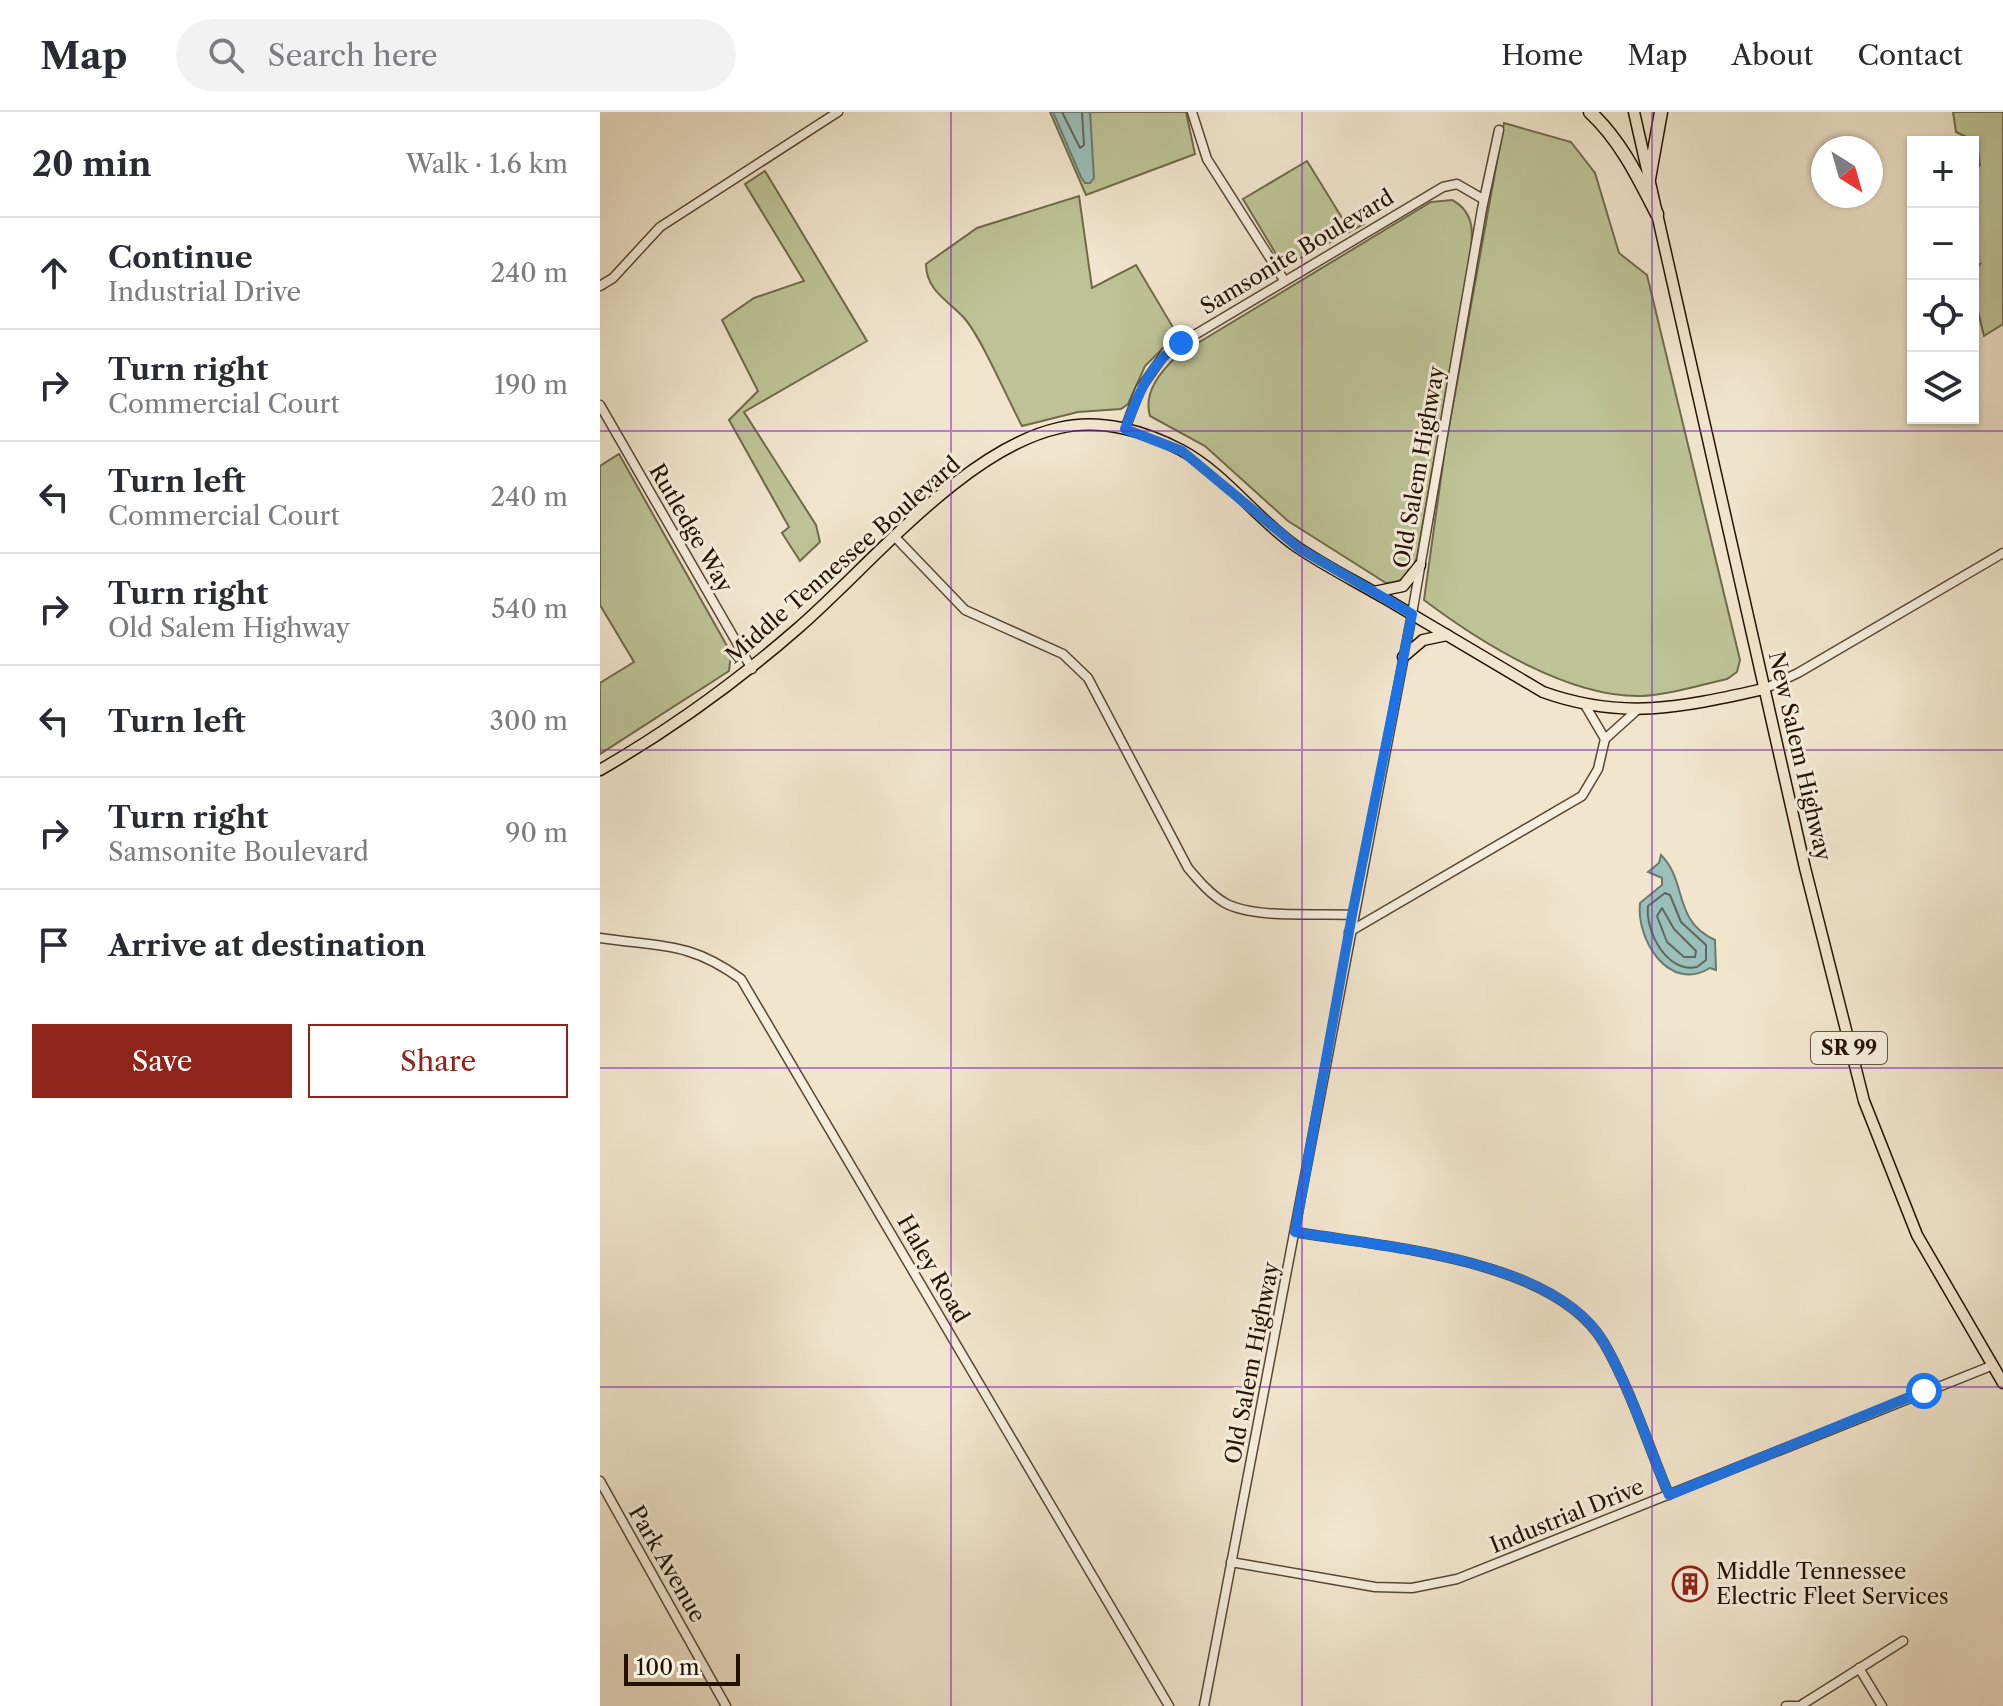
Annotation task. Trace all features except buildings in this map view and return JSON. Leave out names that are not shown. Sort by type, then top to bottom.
[{"type":"highway","points":[[1590,112],[1609,130],[1627,156],[1657,214]]},
{"type":"highway","points":[[1649,179],[1661,112]]},
{"type":"main road","name":"New Salem Highway","points":[[1634,112],[1764,689],[1864,1101],[1883,1158],[1917,1235],[2003,1383]]},
{"type":"main road","name":"Middle Tennessee Boulevard","points":[[600,770],[698,709],[752,669],[894,536],[947,492],[1026,439],[1059,427],[1092,424],[1125,429],[1182,451],[1207,467],[1276,531],[1543,692],[1585,705],[1636,711],[1664,710],[1764,689]]},
{"type":"main road","points":[[1374,592],[1403,586],[1420,565]]},
{"type":"main road","points":[[1403,657],[1418,643],[1447,635]]},
{"type":"street","points":[[600,286],[613,278],[660,227],[838,112]]},
{"type":"street","points":[[1192,112],[1207,159],[1284,280]]},
{"type":"street","name":"Old Salem Highway","points":[[1204,1706],[1352,915],[1412,614],[1483,199],[1499,130]]},
{"type":"street","name":"Samsonite Boulevard","points":[[1125,429],[1140,389],[1166,352],[1443,187],[1457,184],[1483,199]]},
{"type":"street","name":"Rutledge Way","points":[[600,405],[752,669]]},
{"type":"street","points":[[894,536],[965,610],[1063,654],[1088,678],[1188,868],[1211,894],[1230,906],[1253,911],[1352,915]]},
{"type":"street","points":[[1764,689],[1798,673],[2003,553]]},
{"type":"street","points":[[1585,705],[1605,739]]},
{"type":"street","points":[[1349,932],[1582,796],[1598,769],[1605,739],[1636,711]]},
{"type":"street","name":"Haley Road","points":[[600,938],[682,948],[712,958],[741,979],[1169,1706]]},
{"type":"street","points":[[1295,1232],[1501,1270],[1563,1302],[1603,1341],[1669,1495]]},
{"type":"street","name":"Industrial Drive","points":[[1231,1562],[1343,1583],[1412,1588],[1457,1579],[1991,1366]]},
{"type":"street","name":"Park Avenue","points":[[600,1481],[726,1706]]},
{"type":"street","points":[[1786,1706],[1802,1705],[1903,1641]]},
{"type":"street","points":[[1859,1668],[1882,1706]]},
{"type":"green space","points":[[1050,112],[1186,112],[1195,154],[1086,195]]},
{"type":"green space","points":[[1953,112],[2003,112],[2003,324],[1984,336],[1979,316],[1979,136],[1964,136],[1956,132]]},
{"type":"green space","points":[[1504,123],[1571,142],[1595,173],[1619,253],[1647,275],[1740,660],[1737,672],[1727,679],[1642,696],[1585,688],[1556,678],[1499,650],[1424,600],[1445,449]]},
{"type":"green space","points":[[1307,161],[1347,226],[1361,218],[1364,224],[1289,264],[1276,254],[1243,199]]},
{"type":"green space","points":[[765,171],[867,341],[744,412],[816,525],[820,542],[800,561],[782,533],[789,527],[729,420],[758,391],[722,320],[754,298],[804,281],[745,184]]},
{"type":"green space","points":[[1079,196],[1092,288],[1136,265],[1177,334],[1145,366],[1128,404],[1121,409],[1078,412],[1022,426],[979,340],[965,319],[930,282],[926,264],[977,228]]},
{"type":"green space","points":[[1452,200],[1460,205],[1469,219],[1472,235],[1469,262],[1417,557],[1407,576],[1386,583],[1288,521],[1205,446],[1150,416],[1149,399],[1160,375],[1178,355],[1431,202]]},
{"type":"green space","points":[[619,454],[731,653],[729,671],[600,754],[600,683],[634,662],[600,605],[600,466]]},
{"type":"water","points":[[1053,112],[1090,112],[1094,178],[1090,183],[1085,183],[1081,177]]},
{"type":"water","points":[[1661,855],[1675,877],[1692,922],[1715,940],[1716,970],[1710,968],[1695,974],[1681,974],[1669,968],[1658,959],[1643,932],[1640,903],[1662,885],[1662,878],[1648,872],[1659,863]]},
{"type":"place","name":"Middle Tennessee Electric Fleet Services","points":[[1690,1584]]},
{"type":"route","points":[[1181,343],[1166,352],[1152,369],[1140,389],[1125,429],[1150,436],[1207,467],[1300,549],[1412,614],[1352,915],[1295,1232],[1501,1270],[1563,1302],[1587,1322],[1603,1341],[1669,1495],[1924,1391]]}]
